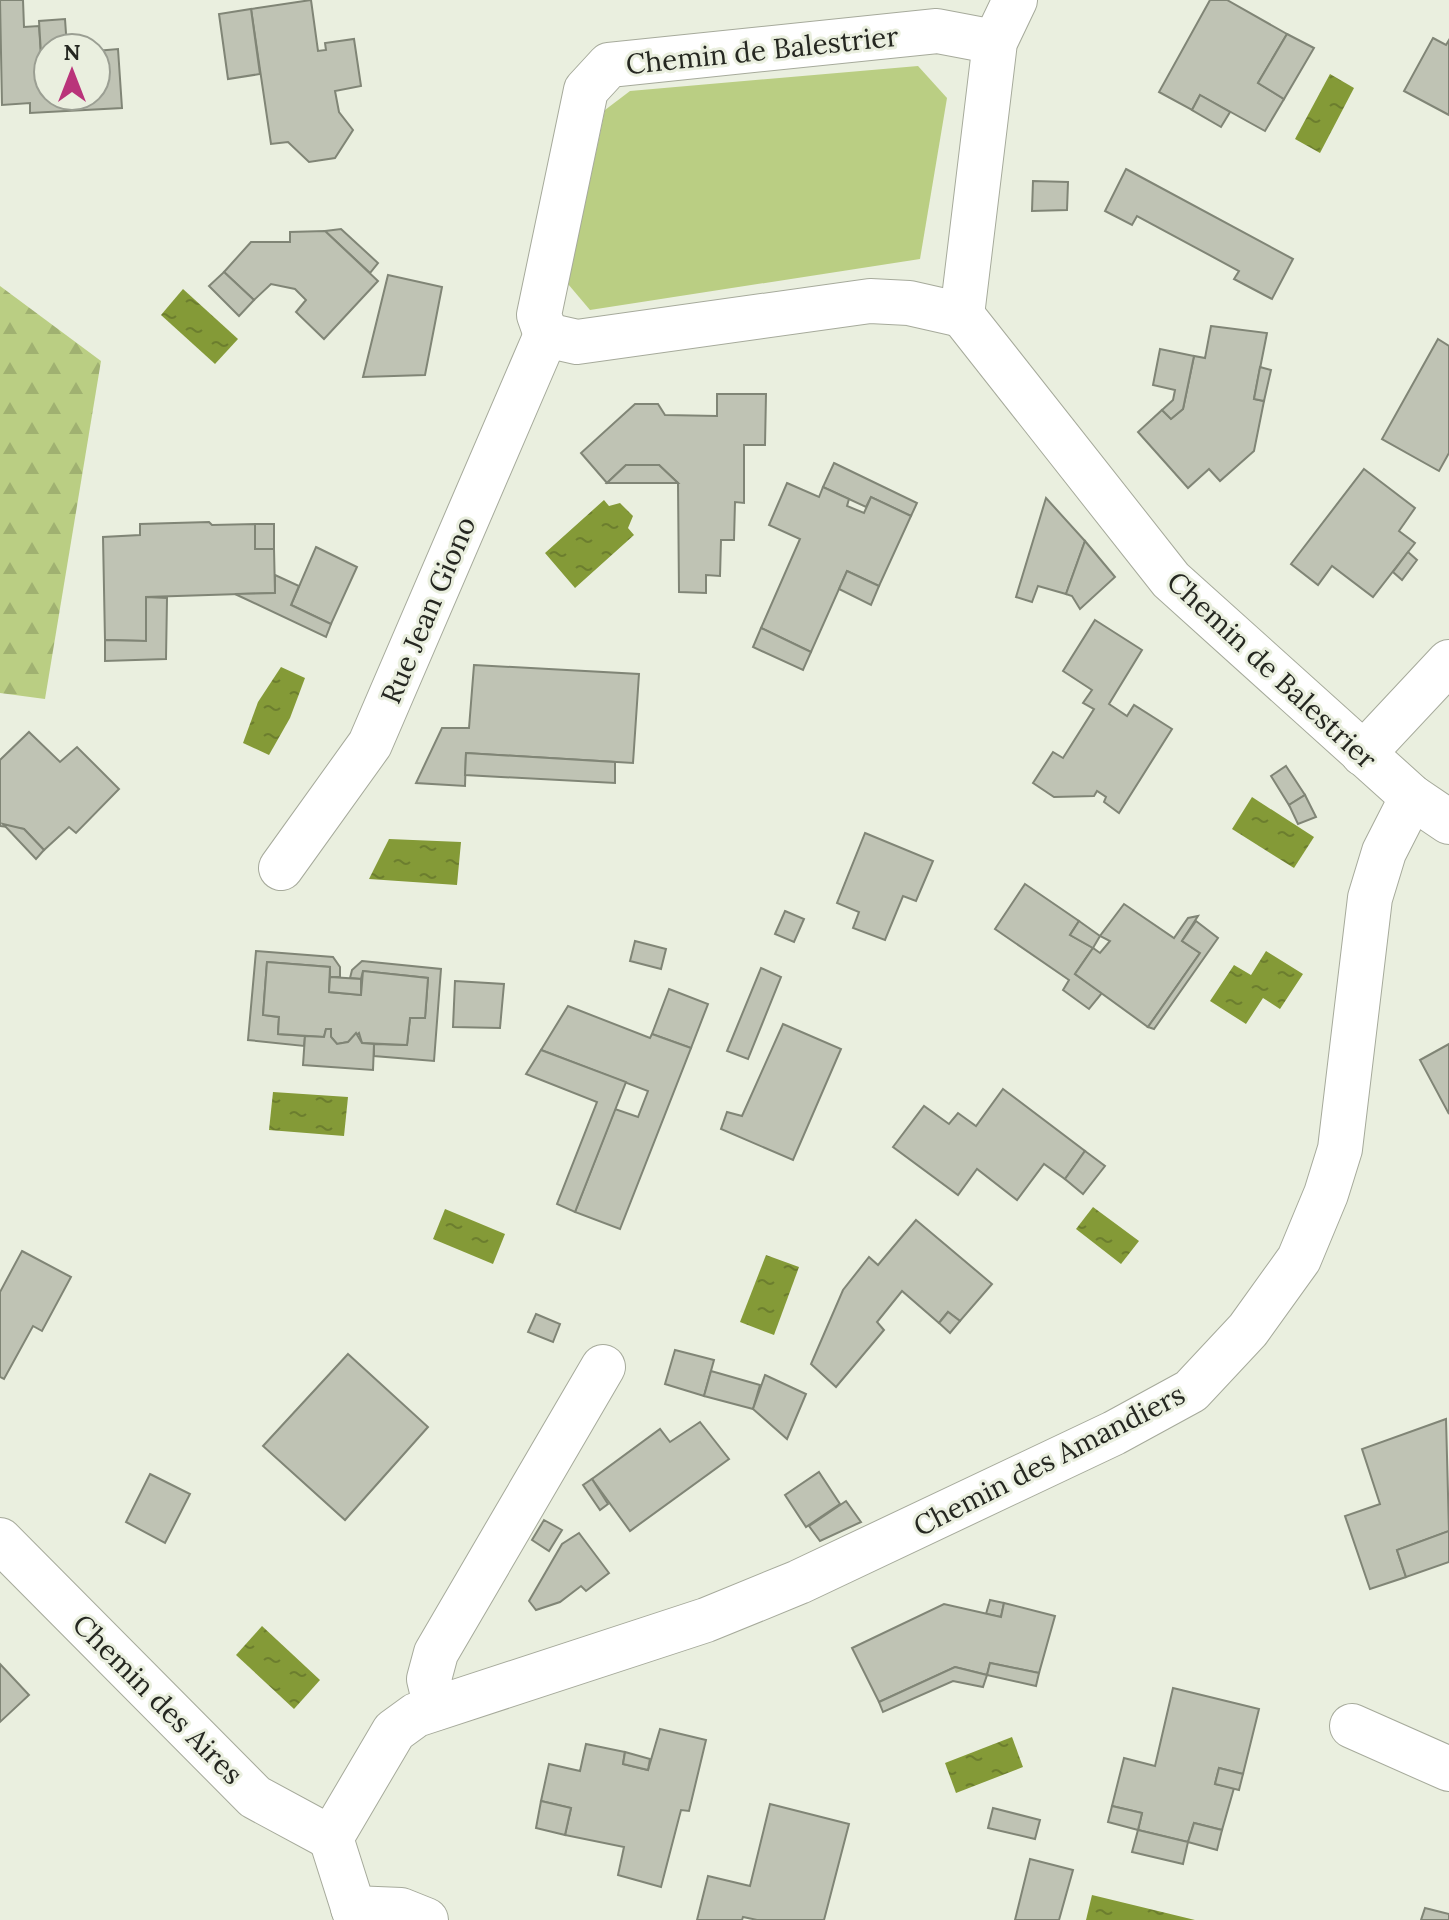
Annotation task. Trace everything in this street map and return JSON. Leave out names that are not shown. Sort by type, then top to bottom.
[{"type":"street","points":[[546,335],[577,342],[870,301],[909,303],[962,315],[995,42],[1015,0]]},
{"type":"street","name":"Chemin de Balestrier","points":[[546,335],[539,315],[586,90],[609,65],[937,31],[995,42]]},
{"type":"street","name":"Chemin de Balestrier","points":[[962,315],[1171,580],[1412,797],[1449,822]]},
{"type":"street","name":"Rue Jean Giono","points":[[281,868],[370,744],[546,335]]},
{"type":"street","points":[[1363,754],[1449,662]]},
{"type":"street","name":"Chemin des Amandiers","points":[[331,1838],[394,1731],[416,1715],[706,1620],[799,1582],[1114,1433],[1191,1391],[1248,1330],[1299,1259],[1326,1194],[1340,1149],[1370,898],[1384,852],[1412,797]]},
{"type":"street","points":[[436,1708],[429,1679],[436,1653],[603,1367]]},
{"type":"street","name":"Chemin des Aires","points":[[0,1540],[255,1797],[331,1838]]},
{"type":"street","points":[[1352,1726],[1449,1769]]},
{"type":"street","points":[[331,1838],[355,1914],[401,1910],[426,1920]]},
{"type":"green space","points":[[918,66],[947,98],[920,259],[590,310],[568,284],[605,110],[630,91]]},
{"type":"green space","points":[[0,286],[101,361],[45,699],[0,693]]},
{"type":"water","points":[[1330,74],[1354,88],[1320,153],[1295,139]]},
{"type":"water","points":[[183,289],[238,339],[215,364],[161,315]]},
{"type":"water","points":[[604,500],[609,506],[620,503],[633,516],[628,528],[634,535],[575,588],[545,553]]},
{"type":"water","points":[[281,667],[305,678],[290,718],[269,755],[243,743],[258,702]]},
{"type":"water","points":[[1252,797],[1314,837],[1294,868],[1232,829]]},
{"type":"water","points":[[389,839],[461,842],[457,885],[369,879]]},
{"type":"water","points":[[1266,951],[1303,974],[1280,1009],[1263,998],[1246,1024],[1210,1001],[1234,965],[1251,975]]},
{"type":"water","points":[[273,1092],[348,1097],[344,1136],[269,1130]]},
{"type":"water","points":[[1093,1207],[1139,1241],[1121,1264],[1076,1229]]},
{"type":"water","points":[[445,1209],[505,1234],[493,1264],[433,1239]]},
{"type":"water","points":[[766,1255],[799,1267],[774,1335],[740,1322]]},
{"type":"water","points":[[262,1626],[320,1680],[294,1709],[236,1655]]},
{"type":"water","points":[[1012,1737],[1023,1767],[956,1793],[945,1763]]},
{"type":"water","points":[[1092,1895],[1195,1920],[1086,1920]]},
{"type":"building","points":[[0,0],[23,0],[24,27],[39,26],[39,32],[32,32],[32,112],[48,112],[30,113],[30,103],[2,105]]},
{"type":"building","points":[[311,0],[318,51],[326,50],[325,43],[354,39],[361,86],[335,91],[339,112],[353,130],[335,158],[309,162],[288,142],[271,144],[251,9]]},
{"type":"building","points":[[1210,0],[1227,0],[1287,34],[1258,83],[1284,99],[1265,131],[1200,95],[1192,110],[1159,92]]},
{"type":"building","points":[[251,9],[260,74],[228,79],[219,14]]},
{"type":"building","points":[[65,19],[66,32],[40,32],[39,21]]},
{"type":"building","points":[[1287,34],[1314,48],[1284,99],[1258,83]]},
{"type":"building","points":[[1433,38],[1446,45],[1449,40],[1449,115],[1404,91]]},
{"type":"building","points":[[118,49],[122,108],[112,109],[112,50]]},
{"type":"building","points":[[1200,95],[1230,112],[1221,127],[1192,110]]},
{"type":"building","points":[[1126,169],[1293,259],[1272,299],[1234,279],[1239,271],[1137,216],[1132,225],[1105,211]]},
{"type":"building","points":[[1033,181],[1068,182],[1067,210],[1032,211]]},
{"type":"building","points":[[341,229],[378,263],[370,273],[325,231]]},
{"type":"building","points":[[325,231],[378,281],[324,339],[296,312],[306,300],[295,289],[271,284],[254,300],[224,272],[251,242],[290,242],[290,232]]},
{"type":"building","points":[[224,272],[254,300],[239,316],[209,286]]},
{"type":"building","points":[[388,275],[442,287],[425,375],[363,377]]},
{"type":"building","points":[[1211,326],[1267,333],[1254,399],[1264,401],[1254,451],[1220,481],[1209,469],[1188,488],[1138,432],[1162,410],[1171,419],[1183,409],[1194,356],[1205,358]]},
{"type":"building","points":[[1438,339],[1449,346],[1449,453],[1439,471],[1382,439]]},
{"type":"building","points":[[1160,349],[1194,356],[1183,409],[1171,419],[1162,410],[1173,400],[1175,390],[1153,385]]},
{"type":"building","points":[[1260,367],[1271,370],[1264,401],[1254,399]]},
{"type":"building","points":[[717,394],[766,394],[765,445],[744,445],[744,503],[735,502],[734,540],[721,540],[720,576],[706,575],[706,593],[679,592],[678,483],[659,465],[626,465],[607,483],[581,453],[635,404],[658,404],[665,415],[717,416]]},
{"type":"building","points":[[834,463],[917,503],[911,516],[871,497],[866,507],[823,487]]},
{"type":"building","points":[[626,465],[659,465],[678,483],[607,483]]},
{"type":"building","points":[[1364,469],[1415,508],[1399,531],[1415,543],[1373,597],[1332,566],[1318,585],[1291,564]]},
{"type":"building","points":[[787,483],[819,497],[823,487],[849,499],[847,506],[864,513],[871,497],[911,516],[879,586],[847,571],[811,652],[761,628],[800,539],[769,525]]},
{"type":"building","points":[[1046,498],[1085,541],[1066,594],[1038,586],[1032,602],[1016,597]]},
{"type":"building","points":[[209,522],[212,525],[255,524],[255,549],[274,549],[275,593],[146,597],[146,641],[105,640],[103,537],[140,535],[140,524]]},
{"type":"building","points":[[255,524],[274,524],[274,549],[255,549]]},
{"type":"building","points":[[1085,541],[1115,577],[1080,609],[1072,596],[1066,594]]},
{"type":"building","points":[[316,547],[357,567],[331,624],[291,605]]},
{"type":"building","points":[[1408,552],[1417,560],[1402,580],[1393,572]]},
{"type":"building","points":[[847,571],[879,586],[871,605],[839,589]]},
{"type":"building","points":[[275,575],[299,586],[291,605],[331,624],[326,637],[235,594],[275,593]]},
{"type":"building","points":[[146,597],[167,598],[166,659],[105,661],[105,640],[146,641]]},
{"type":"building","points":[[1095,620],[1142,650],[1109,704],[1127,716],[1134,705],[1172,729],[1119,813],[1104,802],[1106,797],[1097,791],[1094,796],[1054,797],[1033,783],[1053,752],[1063,758],[1094,709],[1083,703],[1092,690],[1063,671]]},
{"type":"building","points":[[761,628],[811,652],[803,670],[753,647]]},
{"type":"building","points":[[474,665],[639,674],[633,763],[466,753],[465,786],[416,783],[442,728],[469,728]]},
{"type":"building","points":[[29,732],[60,762],[77,747],[119,789],[76,833],[69,827],[44,850],[24,829],[0,826],[0,760]]},
{"type":"building","points":[[466,753],[615,762],[615,783],[465,775]]},
{"type":"building","points":[[1286,766],[1305,795],[1289,805],[1271,776]]},
{"type":"building","points":[[1305,795],[1316,817],[1298,824],[1289,805]]},
{"type":"building","points":[[3,824],[24,829],[44,850],[36,859]]},
{"type":"building","points":[[865,833],[933,861],[916,901],[903,896],[885,940],[853,928],[859,912],[837,903]]},
{"type":"building","points":[[1025,884],[1079,921],[1070,935],[1093,948],[1075,974],[1102,993],[1089,1009],[1063,990],[1069,980],[995,929]]},
{"type":"building","points":[[1124,904],[1174,938],[1188,918],[1198,916],[1182,941],[1200,953],[1148,1027],[1075,974],[1093,948],[1100,953],[1110,941],[1100,936]]},
{"type":"building","points":[[785,911],[804,919],[794,942],[775,934]]},
{"type":"building","points":[[1079,921],[1100,936],[1093,948],[1070,935]]},
{"type":"building","points":[[1196,921],[1218,938],[1154,1029],[1148,1027],[1200,953],[1182,941]]},
{"type":"building","points":[[635,941],[666,949],[661,969],[630,961]]},
{"type":"building","points":[[256,951],[333,957],[340,967],[340,977],[330,977],[330,967],[267,962],[263,1015],[279,1017],[278,1034],[305,1036],[304,1046],[248,1040]]},
{"type":"building","points":[[362,961],[441,969],[434,1061],[374,1056],[374,1044],[407,1045],[410,1018],[425,1018],[428,978],[363,971],[361,979],[350,978],[352,970]]},
{"type":"building","points":[[267,962],[330,967],[329,992],[361,995],[363,971],[428,978],[425,1018],[410,1018],[407,1045],[362,1043],[359,1033],[348,1042],[337,1044],[331,1037],[331,1029],[326,1029],[324,1037],[278,1034],[279,1017],[263,1015]]},
{"type":"building","points":[[761,968],[781,977],[748,1059],[727,1051]]},
{"type":"building","points":[[330,977],[361,979],[361,995],[329,992]]},
{"type":"building","points":[[455,981],[504,984],[500,1028],[453,1027]]},
{"type":"building","points":[[669,989],[708,1004],[691,1048],[652,1034]]},
{"type":"building","points":[[568,1006],[650,1038],[652,1034],[691,1048],[620,1229],[575,1212],[615,1109],[638,1117],[648,1091],[541,1050]]},
{"type":"building","points":[[783,1024],[841,1049],[793,1160],[721,1129],[727,1112],[742,1116]]},
{"type":"building","points":[[326,1029],[331,1029],[331,1037],[337,1044],[348,1042],[356,1033],[362,1043],[374,1044],[373,1070],[303,1065],[305,1036],[324,1037]]},
{"type":"building","points":[[1449,1044],[1449,1114],[1420,1060]]},
{"type":"building","points":[[541,1050],[626,1082],[575,1212],[557,1204],[597,1102],[526,1074]]},
{"type":"building","points":[[1003,1089],[1085,1151],[1065,1179],[1044,1164],[1017,1200],[977,1169],[958,1195],[893,1147],[924,1106],[949,1124],[958,1113],[976,1126]]},
{"type":"building","points":[[1085,1151],[1105,1166],[1083,1194],[1065,1179]]},
{"type":"building","points":[[916,1220],[992,1284],[960,1321],[948,1312],[939,1323],[902,1291],[877,1322],[884,1330],[836,1387],[811,1364],[843,1290],[869,1257],[878,1265]]},
{"type":"building","points":[[22,1251],[71,1277],[42,1331],[33,1326],[4,1379],[0,1377],[0,1292]]},
{"type":"building","points":[[948,1312],[960,1321],[950,1333],[939,1323]]},
{"type":"building","points":[[536,1314],[560,1324],[553,1342],[528,1332]]},
{"type":"building","points":[[675,1350],[714,1360],[704,1396],[665,1384]]},
{"type":"building","points":[[348,1354],[428,1427],[345,1520],[263,1446]]},
{"type":"building","points":[[711,1371],[760,1385],[753,1409],[704,1396]]},
{"type":"building","points":[[765,1375],[806,1394],[787,1439],[753,1409]]},
{"type":"building","points":[[1446,1419],[1449,1531],[1397,1550],[1406,1577],[1370,1589],[1345,1516],[1380,1504],[1362,1449]]},
{"type":"building","points":[[700,1422],[729,1459],[630,1531],[592,1479],[660,1429],[670,1442]]},
{"type":"building","points":[[819,1472],[840,1504],[806,1527],[785,1495]]},
{"type":"building","points":[[150,1474],[190,1494],[165,1543],[126,1522]]},
{"type":"building","points":[[592,1479],[608,1504],[600,1510],[583,1485]]},
{"type":"building","points":[[846,1501],[861,1522],[820,1541],[809,1526]]},
{"type":"building","points":[[544,1520],[562,1530],[549,1551],[532,1540]]},
{"type":"building","points":[[1449,1531],[1449,1562],[1406,1577],[1397,1550]]},
{"type":"building","points":[[579,1533],[609,1573],[586,1591],[581,1586],[560,1602],[536,1610],[529,1601],[562,1544]]},
{"type":"building","points":[[990,1600],[1004,1603],[1001,1617],[986,1614]]},
{"type":"building","points":[[1004,1603],[1055,1616],[1039,1673],[990,1663],[987,1675],[955,1667],[879,1702],[852,1648],[944,1604],[1001,1617]]},
{"type":"building","points":[[990,1663],[1039,1673],[1036,1686],[987,1675]]},
{"type":"building","points":[[0,1664],[29,1695],[0,1722]]},
{"type":"building","points":[[955,1667],[987,1675],[983,1687],[953,1681],[883,1712],[879,1702]]},
{"type":"building","points":[[1173,1688],[1259,1709],[1243,1774],[1219,1768],[1215,1784],[1234,1788],[1222,1830],[1194,1823],[1188,1842],[1138,1830],[1142,1813],[1112,1806],[1124,1758],[1155,1766]]},
{"type":"building","points":[[660,1729],[706,1740],[689,1811],[681,1810],[661,1887],[618,1875],[624,1847],[565,1835],[571,1808],[541,1801],[549,1764],[580,1771],[586,1744],[625,1752],[623,1764],[648,1770]]},
{"type":"building","points":[[625,1752],[650,1759],[648,1770],[623,1764]]},
{"type":"building","points":[[1219,1768],[1243,1774],[1239,1790],[1215,1784]]},
{"type":"building","points":[[541,1801],[571,1808],[565,1835],[536,1828]]},
{"type":"building","points":[[770,1804],[849,1824],[824,1920],[757,1920],[743,1917],[742,1920],[697,1920],[708,1876],[750,1886]]},
{"type":"building","points":[[1112,1806],[1142,1813],[1138,1830],[1108,1822]]},
{"type":"building","points":[[993,1808],[1040,1820],[1035,1839],[988,1828]]},
{"type":"building","points":[[1194,1823],[1222,1830],[1217,1850],[1188,1842]]},
{"type":"building","points":[[1138,1830],[1188,1842],[1183,1864],[1132,1852]]},
{"type":"building","points":[[1030,1859],[1073,1870],[1059,1920],[1015,1920]]},
{"type":"building","points":[[1425,1908],[1449,1914],[1449,1920],[1421,1920]]}]
